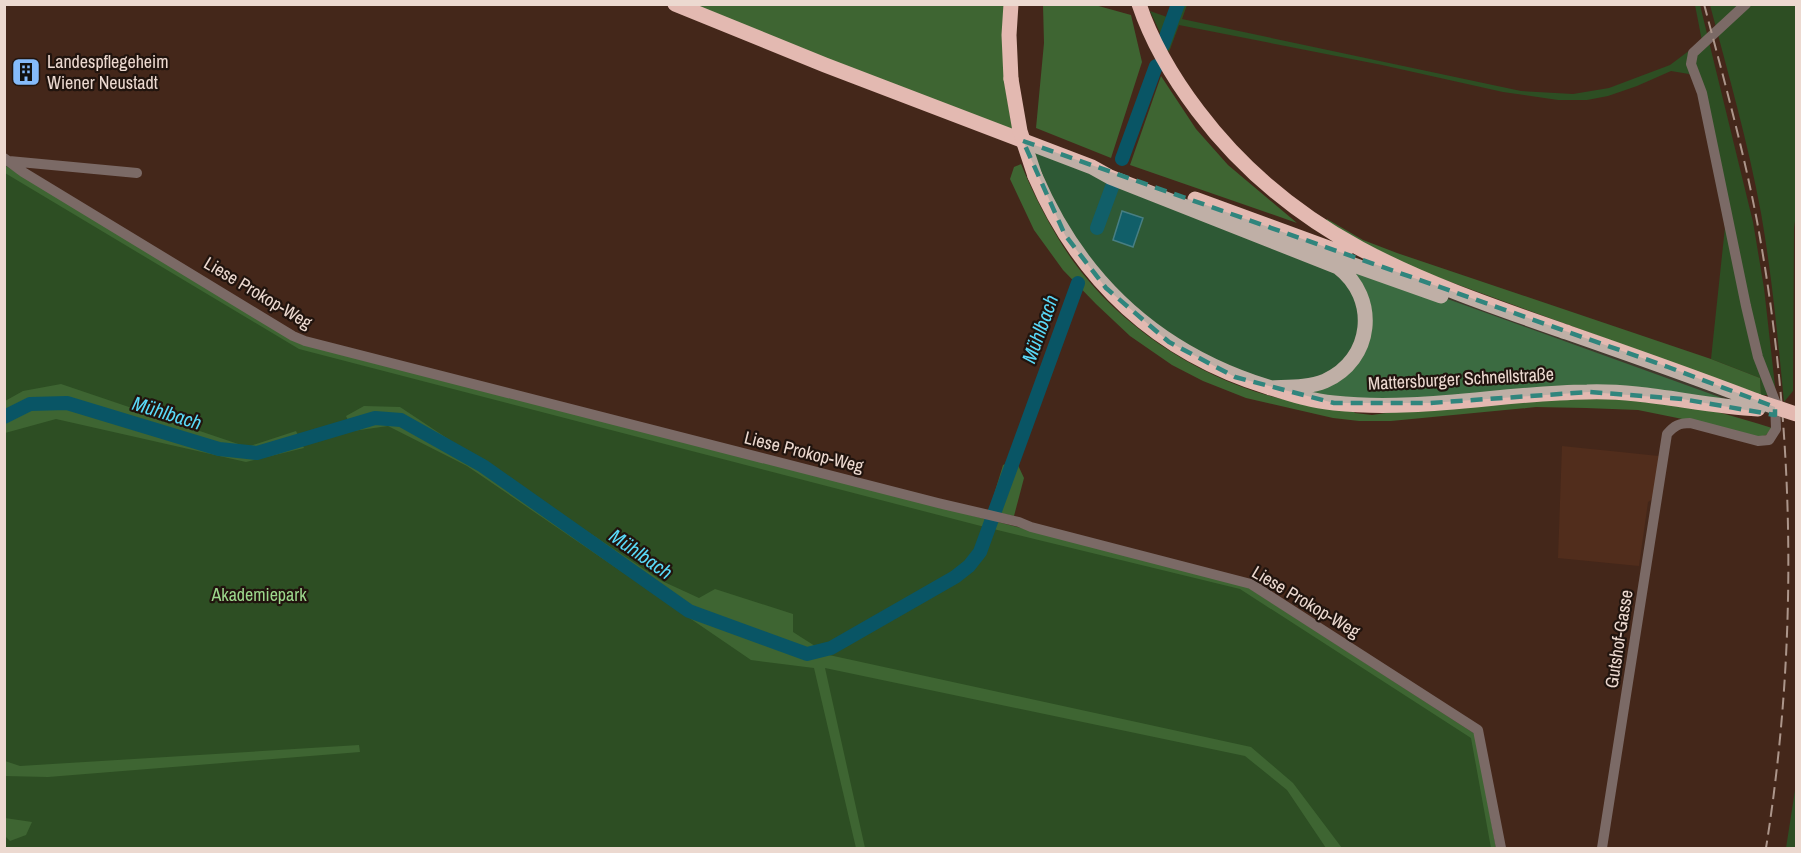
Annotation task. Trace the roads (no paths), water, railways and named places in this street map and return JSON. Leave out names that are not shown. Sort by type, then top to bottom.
[{"type":"highway","points":[[675,4],[899,94],[1092,167],[1110,177],[1331,264],[1345,273],[1356,286],[1364,303],[1366,321],[1360,345],[1347,364],[1331,378],[1317,384],[1270,388]]},
{"type":"highway","name":"Mattersburger Schnellstraße","points":[[1011,4],[1011,79],[1020,130],[1035,176],[1054,216],[1095,276],[1126,308],[1169,342],[1198,359],[1235,377],[1307,399],[1334,403],[1430,404],[1543,393],[1637,393],[1727,407],[1757,405],[1797,414]]},
{"type":"highway","name":"Mattersburger Schnellstraße","points":[[1138,4],[1156,47],[1210,127],[1247,168],[1286,202],[1323,228],[1362,251],[1463,296],[1797,422]]},
{"type":"highway","points":[[1092,167],[1113,169],[1463,296]]},
{"type":"highway","points":[[1164,198],[1757,405]]},
{"type":"street","name":"Gutshof-Gasse","points":[[1602,849],[1667,434],[1680,423],[1690,423],[1758,441],[1769,440],[1776,429],[1775,401],[1758,357],[1733,250],[1702,93],[1691,64],[1693,53],[1746,4]]},
{"type":"street","name":"Liese Prokop-Weg","points":[[7,160],[137,173]]},
{"type":"street","name":"Liese Prokop-Weg","points":[[7,160],[23,172],[293,336],[305,341],[987,514],[1251,584],[1475,727],[1480,735],[1501,849]]},
{"type":"water","points":[[1122,211],[1143,218],[1133,247],[1113,240]]},
{"type":"waterway","name":"Mühlbach","points":[[1163,45],[1178,4]]},
{"type":"waterway","name":"Mühlbach","points":[[1122,159],[1156,66]]},
{"type":"waterway","name":"Mühlbach","points":[[1097,228],[1112,187]]},
{"type":"waterway","name":"Mühlbach","points":[[4,417],[30,404],[67,403],[219,449],[257,453],[375,418],[401,420],[483,466],[689,611],[807,654],[831,648],[955,577],[969,566],[980,552],[1078,283]]},
{"type":"railway","points":[[1704,4],[1739,139],[1757,221],[1770,299],[1785,455],[1788,613],[1777,770],[1766,848]]},
{"type":"place","name":"Landespflegeheim Wiener Neustadt","points":[[26,72]]},
{"type":"park label","name":"Akademiepark","points":[[259,595]]}]
